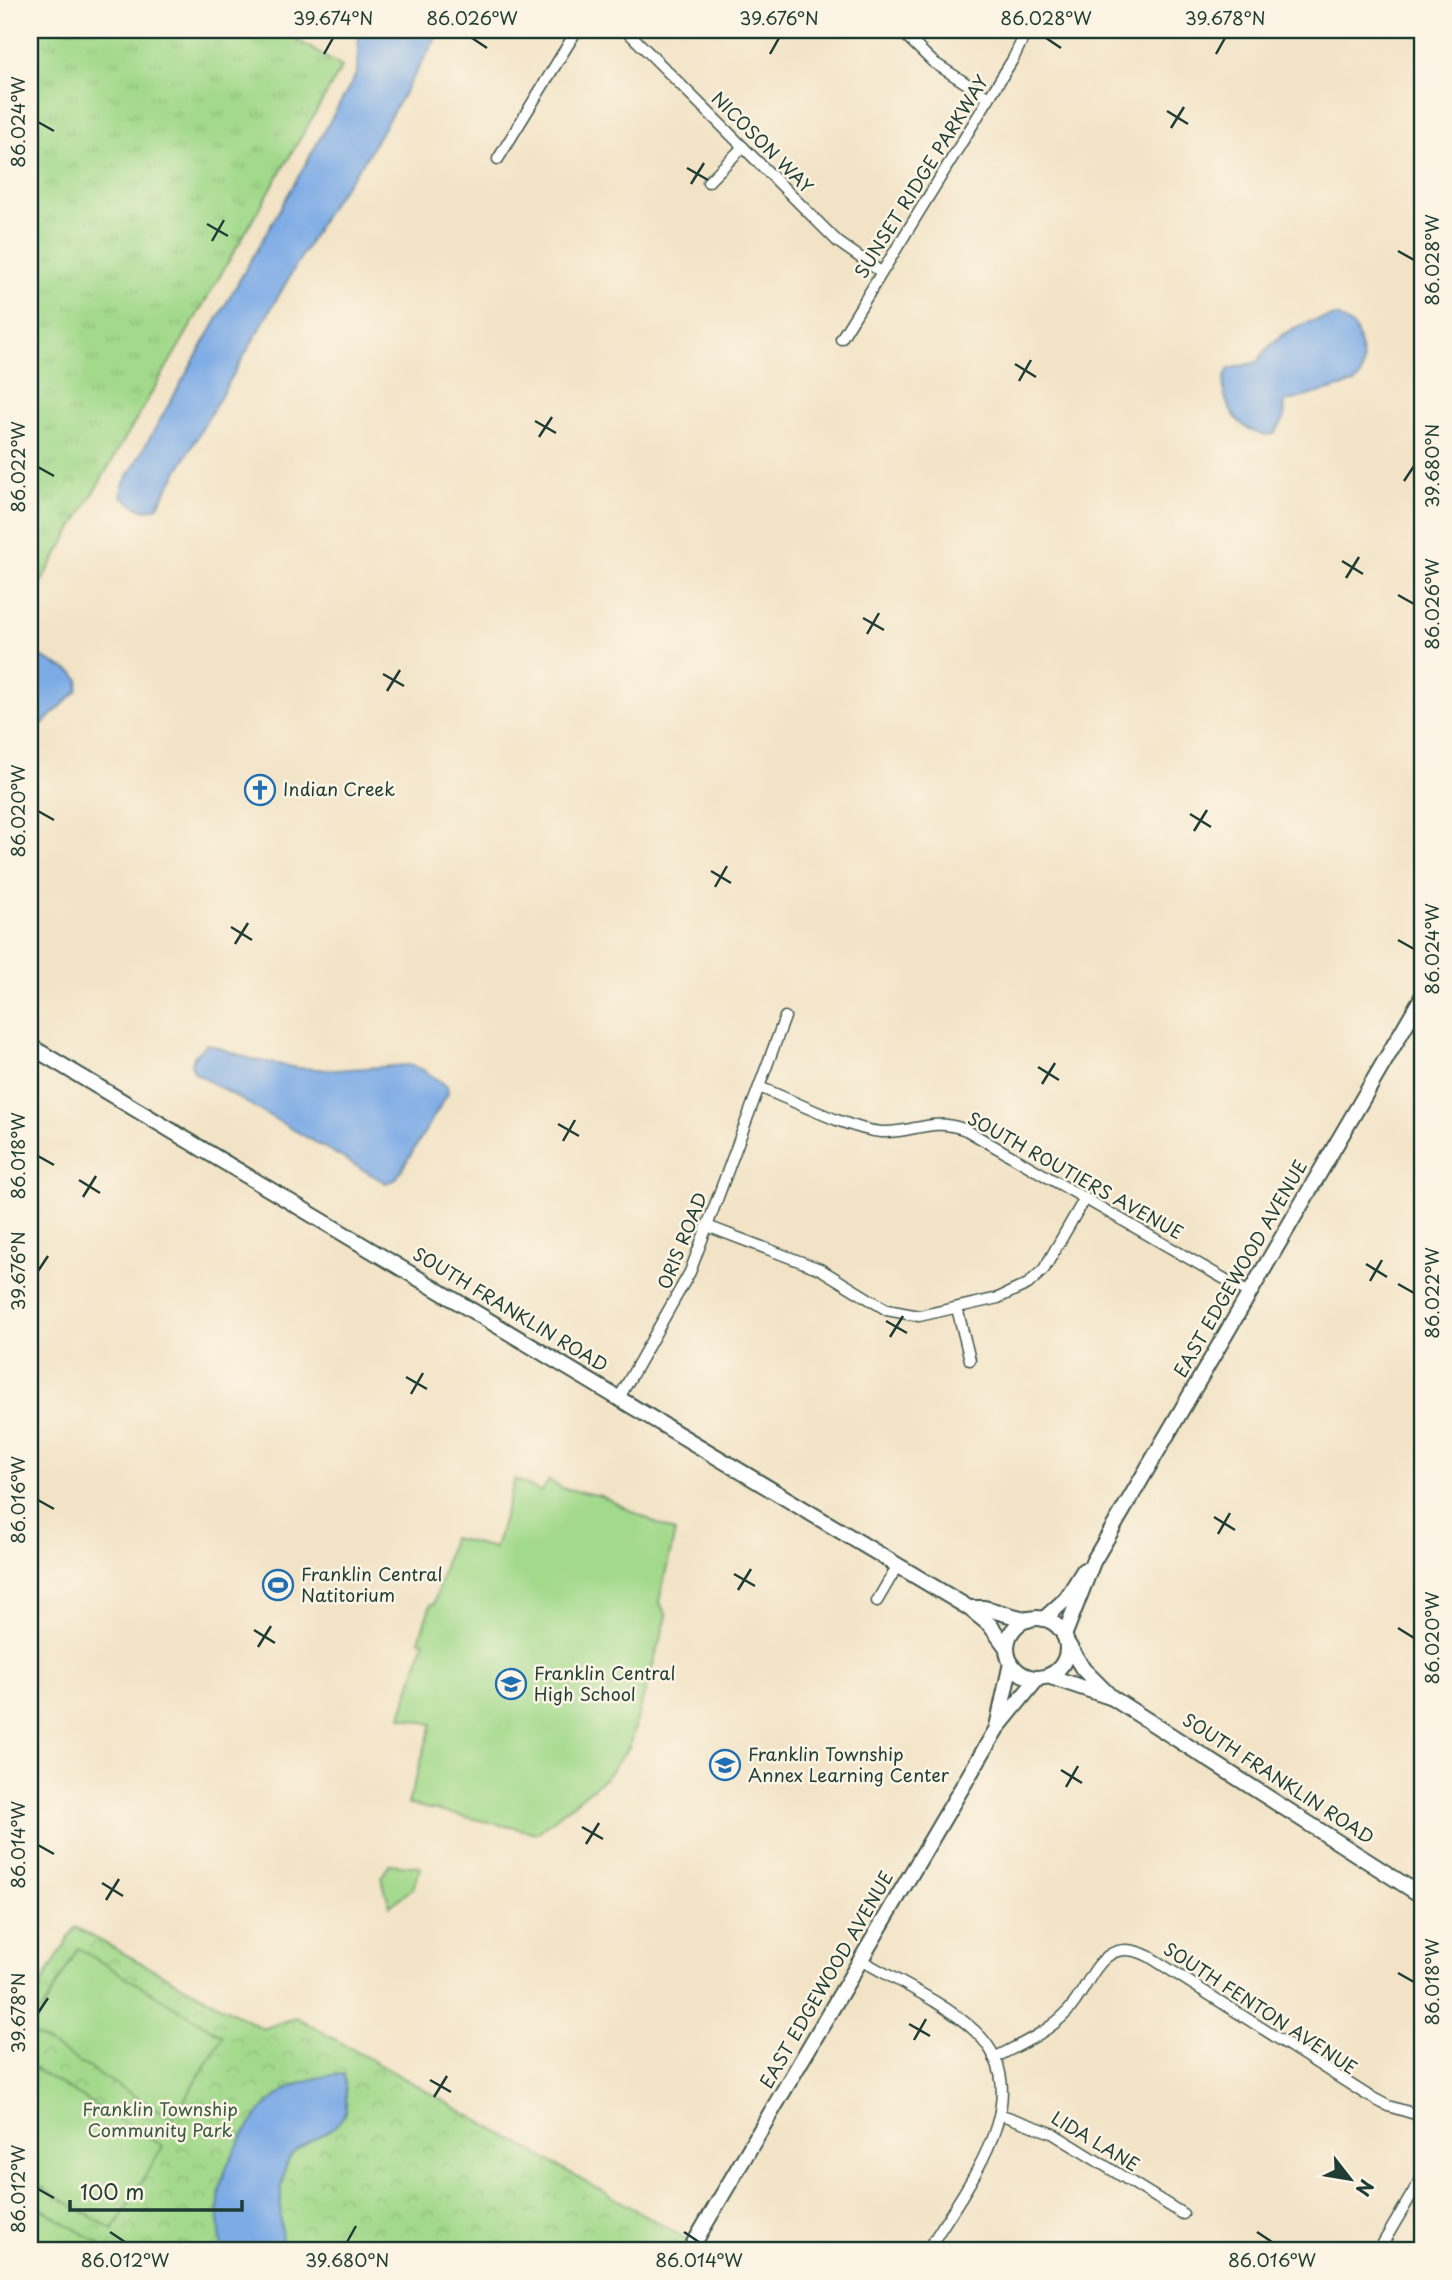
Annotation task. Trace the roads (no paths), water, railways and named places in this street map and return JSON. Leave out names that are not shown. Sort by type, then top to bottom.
[{"type":"main road","name":"EAST EDGEWOOD AVENUE","points":[[1093,1562],[1422,997]]},
{"type":"main road","name":"SOUTH FRANKLIN ROAD","points":[[30,1046],[970,1608],[990,1625],[1007,1648]]},
{"type":"main road","points":[[1044,1619],[1066,1599],[1093,1562]]},
{"type":"main road","points":[[997,1728],[1043,1677],[1063,1662],[1065,1638],[1093,1562]]},
{"type":"main road","name":"SOUTH FRANKLIN ROAD","points":[[970,1608],[984,1608],[1028,1620]]},
{"type":"main road","points":[[997,1728],[1011,1663],[1007,1648],[1015,1629],[1028,1620],[1044,1619],[1054,1624],[1065,1638]]},
{"type":"main road","name":"SOUTH FRANKLIN ROAD","points":[[1065,1638],[1086,1672],[1111,1697],[1422,1896]]},
{"type":"main road","points":[[1011,1663],[1022,1675],[1043,1677]]},
{"type":"main road","name":"SOUTH FRANKLIN ROAD","points":[[1043,1677],[1111,1697]]},
{"type":"main road","name":"EAST EDGEWOOD AVENUE","points":[[690,2250],[997,1728]]},
{"type":"street","points":[[498,159],[577,30]]},
{"type":"street","name":"NICOSON WAY","points":[[626,30],[838,242],[881,272]]},
{"type":"street","points":[[900,30],[933,62],[989,98]]},
{"type":"street","name":"SUNSET RIDGE PARKWAY","points":[[841,339],[989,98],[1027,30]]},
{"type":"street","points":[[708,182],[743,147]]},
{"type":"street","name":"ORIS ROAD","points":[[619,1398],[677,1299],[785,1017]]},
{"type":"street","name":"SOUTH ROUTIERS AVENUE","points":[[759,1087],[869,1130],[897,1131],[928,1124],[961,1128],[1249,1293]]},
{"type":"street","points":[[707,1226],[820,1269],[892,1312],[914,1316],[1014,1293],[1037,1277],[1085,1198]]},
{"type":"street","points":[[957,1308],[970,1360]]},
{"type":"street","points":[[877,1601],[898,1565]]},
{"type":"street","name":"SOUTH FENTON AVENUE","points":[[994,2059],[1047,2029],[1069,2011],[1093,1970],[1108,1955],[1134,1951],[1161,1964],[1367,2095],[1397,2110],[1422,2116]]},
{"type":"street","points":[[861,1960],[966,2023],[983,2039],[994,2059],[1003,2089],[1002,2115],[995,2136],[928,2250]]},
{"type":"street","name":"LIDA LANE","points":[[1002,2115],[1052,2133],[1183,2214]]},
{"type":"street","points":[[1379,2250],[1422,2177]]},
{"type":"water","points":[[359,30],[441,30],[364,161],[332,203],[157,507],[147,510],[138,507],[121,496],[123,485],[351,84],[357,72]]},
{"type":"water","points":[[1338,316],[1355,328],[1363,365],[1360,378],[1355,383],[1285,402],[1284,419],[1274,434],[1262,434],[1241,423],[1227,403],[1224,391],[1224,380],[1229,369],[1257,362],[1282,335],[1302,324]]},
{"type":"water","points":[[30,652],[74,673],[79,680],[77,691],[30,736]]},
{"type":"water","points":[[207,1044],[251,1059],[297,1068],[336,1070],[409,1065],[423,1070],[447,1086],[448,1093],[396,1179],[386,1183],[195,1073],[191,1064],[195,1055]]},
{"type":"water","points":[[344,2074],[344,2115],[332,2128],[298,2149],[287,2163],[281,2201],[283,2250],[222,2250],[219,2226],[221,2185],[230,2159],[248,2129],[268,2103],[293,2086],[325,2076]]},
{"type":"place","name":"Indian Creek","points":[[260,790]]},
{"type":"place","name":"Franklin Central Natitorium","points":[[278,1585]]},
{"type":"place","name":"Franklin Central High School","points":[[511,1684]]},
{"type":"place","name":"Franklin Township Annex Learning Center","points":[[725,1765]]},
{"type":"park label","name":"Franklin Township Community Park","points":[[160,2120]]}]
